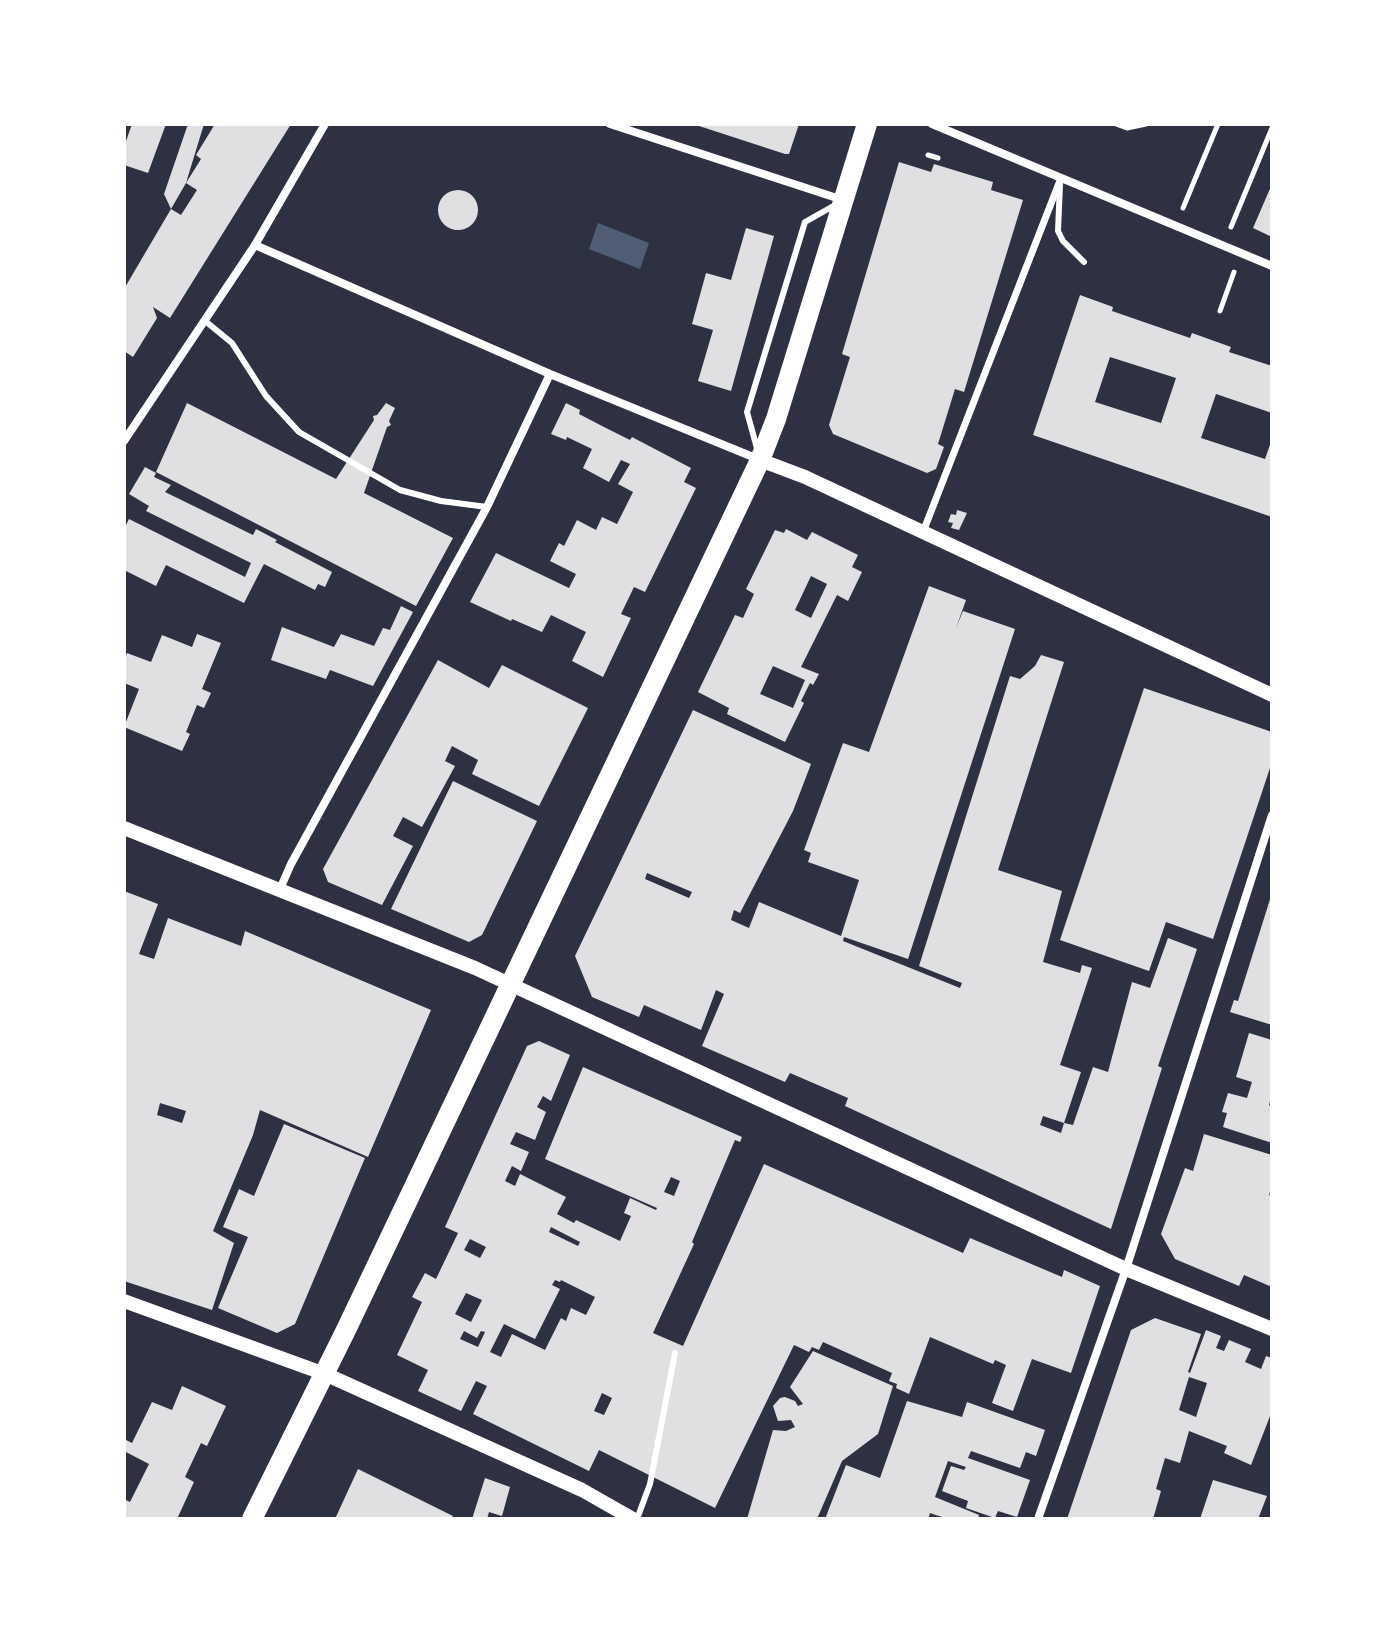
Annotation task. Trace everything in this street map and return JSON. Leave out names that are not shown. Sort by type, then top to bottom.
[{"type":"main road","points":[[252,1519],[325,1374],[760,460],[776,419],[867,124]]},
{"type":"street","points":[[124,441],[255,245],[325,124]]},
{"type":"street","points":[[610,124],[843,200]]},
{"type":"street","points":[[932,124],[1272,266]]},
{"type":"street","points":[[923,532],[1061,178]]},
{"type":"street","points":[[255,245],[550,374],[805,477],[1272,695]]},
{"type":"street","points":[[280,889],[487,507],[550,374]]},
{"type":"street","points":[[1038,1519],[1126,1269],[1272,815]]},
{"type":"street","points":[[124,828],[511,984],[1126,1269],[1272,1329]]},
{"type":"street","points":[[124,1301],[325,1374],[582,1490],[635,1519]]},
{"type":"lane","points":[[1061,178],[1058,231],[1063,241],[1084,262]]},
{"type":"lane","points":[[760,460],[747,412],[805,222],[843,200]]},
{"type":"lane","points":[[204,320],[232,343],[266,396],[299,432],[400,490],[441,501],[487,507]]},
{"type":"lane","points":[[635,1519],[650,1484],[675,1353]]},
{"type":"path","points":[[1116,124],[1127,128],[1146,124]]},
{"type":"path","points":[[1182,211],[1218,124]]},
{"type":"path","points":[[1229,232],[1272,128]]},
{"type":"path","points":[[928,155],[938,158]]},
{"type":"path","points":[[1220,311],[1235,268]]},
{"type":"water","points":[[598,223],[649,243],[640,269],[589,249]]},
{"type":"building","points":[[132,124],[166,124],[148,173],[124,165],[124,147]]},
{"type":"building","points":[[188,124],[204,124],[186,183],[171,209],[164,194]]},
{"type":"building","points":[[215,124],[291,124],[170,318],[153,307],[157,318],[133,357],[124,351],[124,289],[171,209],[181,215],[197,190],[186,183],[201,159],[196,155]]},
{"type":"building","points":[[693,124],[799,124],[789,154],[785,154]]},
{"type":"building","points":[[899,162],[931,172],[934,164],[993,182],[991,190],[1023,200],[964,392],[955,389],[938,444],[944,447],[936,469],[927,473],[833,434],[829,425],[850,357],[842,354]]},
{"type":"building","points":[[1272,184],[1272,237],[1253,228]]},
{"type":"building","points":[[458,190],[472,196],[478,210],[472,224],[458,230],[444,224],[438,210],[444,196]]},
{"type":"building","points":[[746,228],[774,236],[731,391],[698,381],[713,330],[692,324],[706,273],[731,280]]},
{"type":"building","points":[[1080,295],[1113,307],[1112,311],[1190,338],[1192,333],[1231,347],[1229,352],[1272,366],[1272,413],[1216,394],[1201,438],[1265,459],[1272,439],[1272,517],[1033,435]],"holes":[[[1110,357],[1176,378],[1161,423],[1095,402]]]},
{"type":"building","points":[[187,403],[336,479],[374,420],[373,416],[386,403],[395,408],[364,493],[453,538],[416,606],[156,472]]},
{"type":"building","points":[[566,403],[604,427],[630,440],[632,437],[691,468],[684,482],[696,488],[645,592],[634,587],[621,614],[631,618],[603,677],[572,661],[586,632],[551,615],[542,632],[470,602],[496,553],[569,588],[576,574],[550,561],[559,543],[564,546],[577,520],[596,530],[602,517],[617,524],[633,492],[618,484],[630,464],[621,460],[609,482],[583,468],[592,449],[567,437],[566,440],[551,434]]},
{"type":"building","points":[[145,467],[156,473],[154,477],[171,485],[165,492],[253,535],[256,529],[332,572],[325,587],[318,584],[315,590],[264,564],[244,603],[166,565],[156,586],[124,570],[124,529],[129,519],[245,577],[251,563],[146,511],[149,506],[129,494]]},
{"type":"building","points":[[957,510],[967,513],[959,530],[951,528],[953,523],[948,522]]},
{"type":"building","points":[[786,529],[807,540],[812,532],[858,555],[852,567],[862,572],[848,601],[837,595],[801,667],[819,674],[813,685],[810,683],[801,701],[804,703],[785,742],[727,714],[729,708],[698,692],[735,615],[743,618],[754,594],[746,589],[775,530],[784,533]],"holes":[[[811,576],[827,584],[811,618],[795,610]],[[773,666],[805,680],[793,708],[760,694]]]},
{"type":"building","points":[[929,586],[966,600],[956,628],[963,611],[1015,629],[908,959],[844,937],[843,941],[960,988],[962,983],[919,966],[1010,676],[1020,679],[1035,666],[1041,655],[1064,662],[998,870],[1062,891],[1043,962],[1080,973],[1082,965],[1092,968],[1060,1065],[1081,1072],[1064,1123],[1073,1125],[1093,1067],[1108,1072],[1132,982],[1150,988],[1168,938],[1197,949],[1158,1066],[1162,1068],[1111,1229],[845,1106],[848,1098],[790,1073],[785,1082],[702,1046],[724,994],[716,990],[701,1030],[644,1005],[639,1017],[592,997],[575,956],[693,710],[811,764],[793,811],[740,913],[734,910],[731,920],[749,928],[759,902],[841,936],[859,880],[808,862],[811,853],[804,850],[843,743],[869,752]],"holes":[[[647,873],[692,892],[689,898],[645,879]],[[1043,1116],[1064,1123],[1061,1133],[1040,1125]]]},
{"type":"building","points":[[401,606],[413,612],[373,686],[330,670],[326,679],[271,660],[282,627],[334,647],[341,634],[374,646],[383,628],[390,630]]},
{"type":"building","points":[[197,634],[221,643],[202,689],[211,693],[204,708],[197,705],[182,751],[124,727],[139,689],[124,683],[127,653],[151,662],[162,635],[192,647]]},
{"type":"building","points":[[438,660],[489,688],[502,665],[588,708],[539,806],[472,774],[478,760],[452,746],[445,761],[455,766],[422,827],[403,817],[393,836],[413,846],[382,905],[328,882],[323,869]]},
{"type":"building","points":[[1144,688],[1272,732],[1272,762],[1213,939],[1166,922],[1149,971],[1060,940]]},
{"type":"building","points":[[453,781],[537,821],[482,935],[469,942],[391,909]]},
{"type":"building","points":[[124,891],[158,904],[139,954],[154,959],[168,918],[241,946],[245,931],[431,1010],[368,1157],[260,1110],[253,1135],[213,1231],[234,1243],[212,1310],[124,1281]],"holes":[[[160,1103],[186,1111],[182,1123],[157,1115]]]},
{"type":"building","points":[[1272,893],[1272,1025],[1230,1012],[1234,1000],[1238,1001]]},
{"type":"building","points":[[1249,1033],[1272,1040],[1272,1095],[1269,1105],[1272,1106],[1272,1143],[1223,1127],[1227,1113],[1222,1112],[1228,1093],[1247,1098],[1252,1082],[1236,1077]]},
{"type":"building","points":[[539,1041],[570,1055],[551,1101],[543,1096],[537,1107],[546,1112],[535,1140],[516,1132],[510,1144],[529,1152],[521,1171],[512,1166],[505,1181],[515,1186],[520,1174],[566,1197],[557,1214],[574,1223],[576,1220],[620,1241],[631,1216],[624,1213],[630,1198],[657,1208],[545,1159],[583,1067],[742,1137],[740,1142],[735,1140],[692,1242],[694,1244],[653,1333],[683,1346],[764,1164],[963,1253],[970,1238],[1062,1277],[1064,1270],[1100,1286],[1071,1373],[1032,1359],[1013,1411],[992,1403],[1006,1365],[995,1360],[993,1364],[930,1337],[909,1394],[889,1381],[892,1373],[823,1342],[819,1350],[812,1347],[809,1352],[794,1345],[715,1508],[599,1450],[589,1471],[473,1414],[487,1386],[476,1381],[461,1411],[418,1391],[428,1370],[397,1355],[422,1302],[412,1297],[425,1273],[436,1279],[458,1233],[445,1227],[527,1046]],"holes":[[[671,1177],[680,1181],[674,1196],[664,1192]],[[551,1227],[580,1242],[578,1246],[549,1232]],[[470,1239],[486,1247],[480,1258],[464,1250]],[[555,1280],[595,1297],[586,1315],[571,1308],[566,1321],[561,1318],[545,1350],[512,1334],[501,1357],[490,1352],[504,1324],[535,1339],[560,1289],[552,1285]],[[466,1293],[482,1300],[471,1322],[455,1314]],[[464,1331],[477,1338],[481,1331],[485,1332],[478,1347],[460,1339]],[[602,1393],[612,1398],[604,1415],[594,1411]]]},
{"type":"building","points":[[284,1124],[365,1158],[295,1324],[277,1333],[218,1308],[248,1237],[223,1227],[239,1189],[254,1196]]},
{"type":"building","points":[[1204,1134],[1272,1155],[1269,1195],[1272,1195],[1272,1287],[1244,1275],[1239,1286],[1175,1259],[1161,1234],[1185,1168],[1193,1171]]},
{"type":"building","points":[[1155,1318],[1201,1334],[1190,1373],[1206,1330],[1221,1336],[1216,1348],[1224,1351],[1229,1340],[1251,1349],[1245,1362],[1261,1369],[1266,1356],[1272,1358],[1272,1411],[1251,1465],[1224,1453],[1227,1446],[1189,1431],[1180,1463],[1165,1458],[1156,1489],[1161,1491],[1153,1519],[1067,1519],[1131,1330]],"holes":[[[1189,1377],[1207,1383],[1196,1417],[1179,1410]]]},
{"type":"building","points":[[813,1351],[893,1386],[878,1434],[842,1461],[817,1519],[747,1519],[773,1430],[786,1431],[795,1427],[791,1420],[778,1421],[773,1406],[785,1397],[795,1401],[798,1406],[803,1404],[790,1387]]},
{"type":"building","points":[[182,1386],[226,1406],[207,1446],[201,1443],[185,1477],[194,1482],[177,1519],[124,1519],[124,1499],[130,1502],[149,1464],[124,1451],[124,1439],[132,1443],[152,1402],[172,1410]]},
{"type":"building","points":[[907,1401],[962,1417],[967,1402],[1045,1430],[1036,1456],[1026,1452],[1020,1468],[971,1451],[968,1458],[1030,1480],[1017,1517],[998,1511],[995,1518],[966,1508],[968,1501],[942,1491],[951,1466],[964,1470],[966,1467],[948,1461],[935,1497],[979,1515],[978,1519],[948,1519],[930,1513],[928,1519],[825,1519],[846,1465],[880,1478]]},
{"type":"building","points":[[358,1469],[453,1516],[451,1519],[335,1519]]},
{"type":"building","points":[[485,1478],[510,1487],[502,1516],[489,1512],[487,1519],[472,1519]]},
{"type":"building","points":[[1213,1480],[1267,1496],[1258,1519],[1200,1519]]}]
